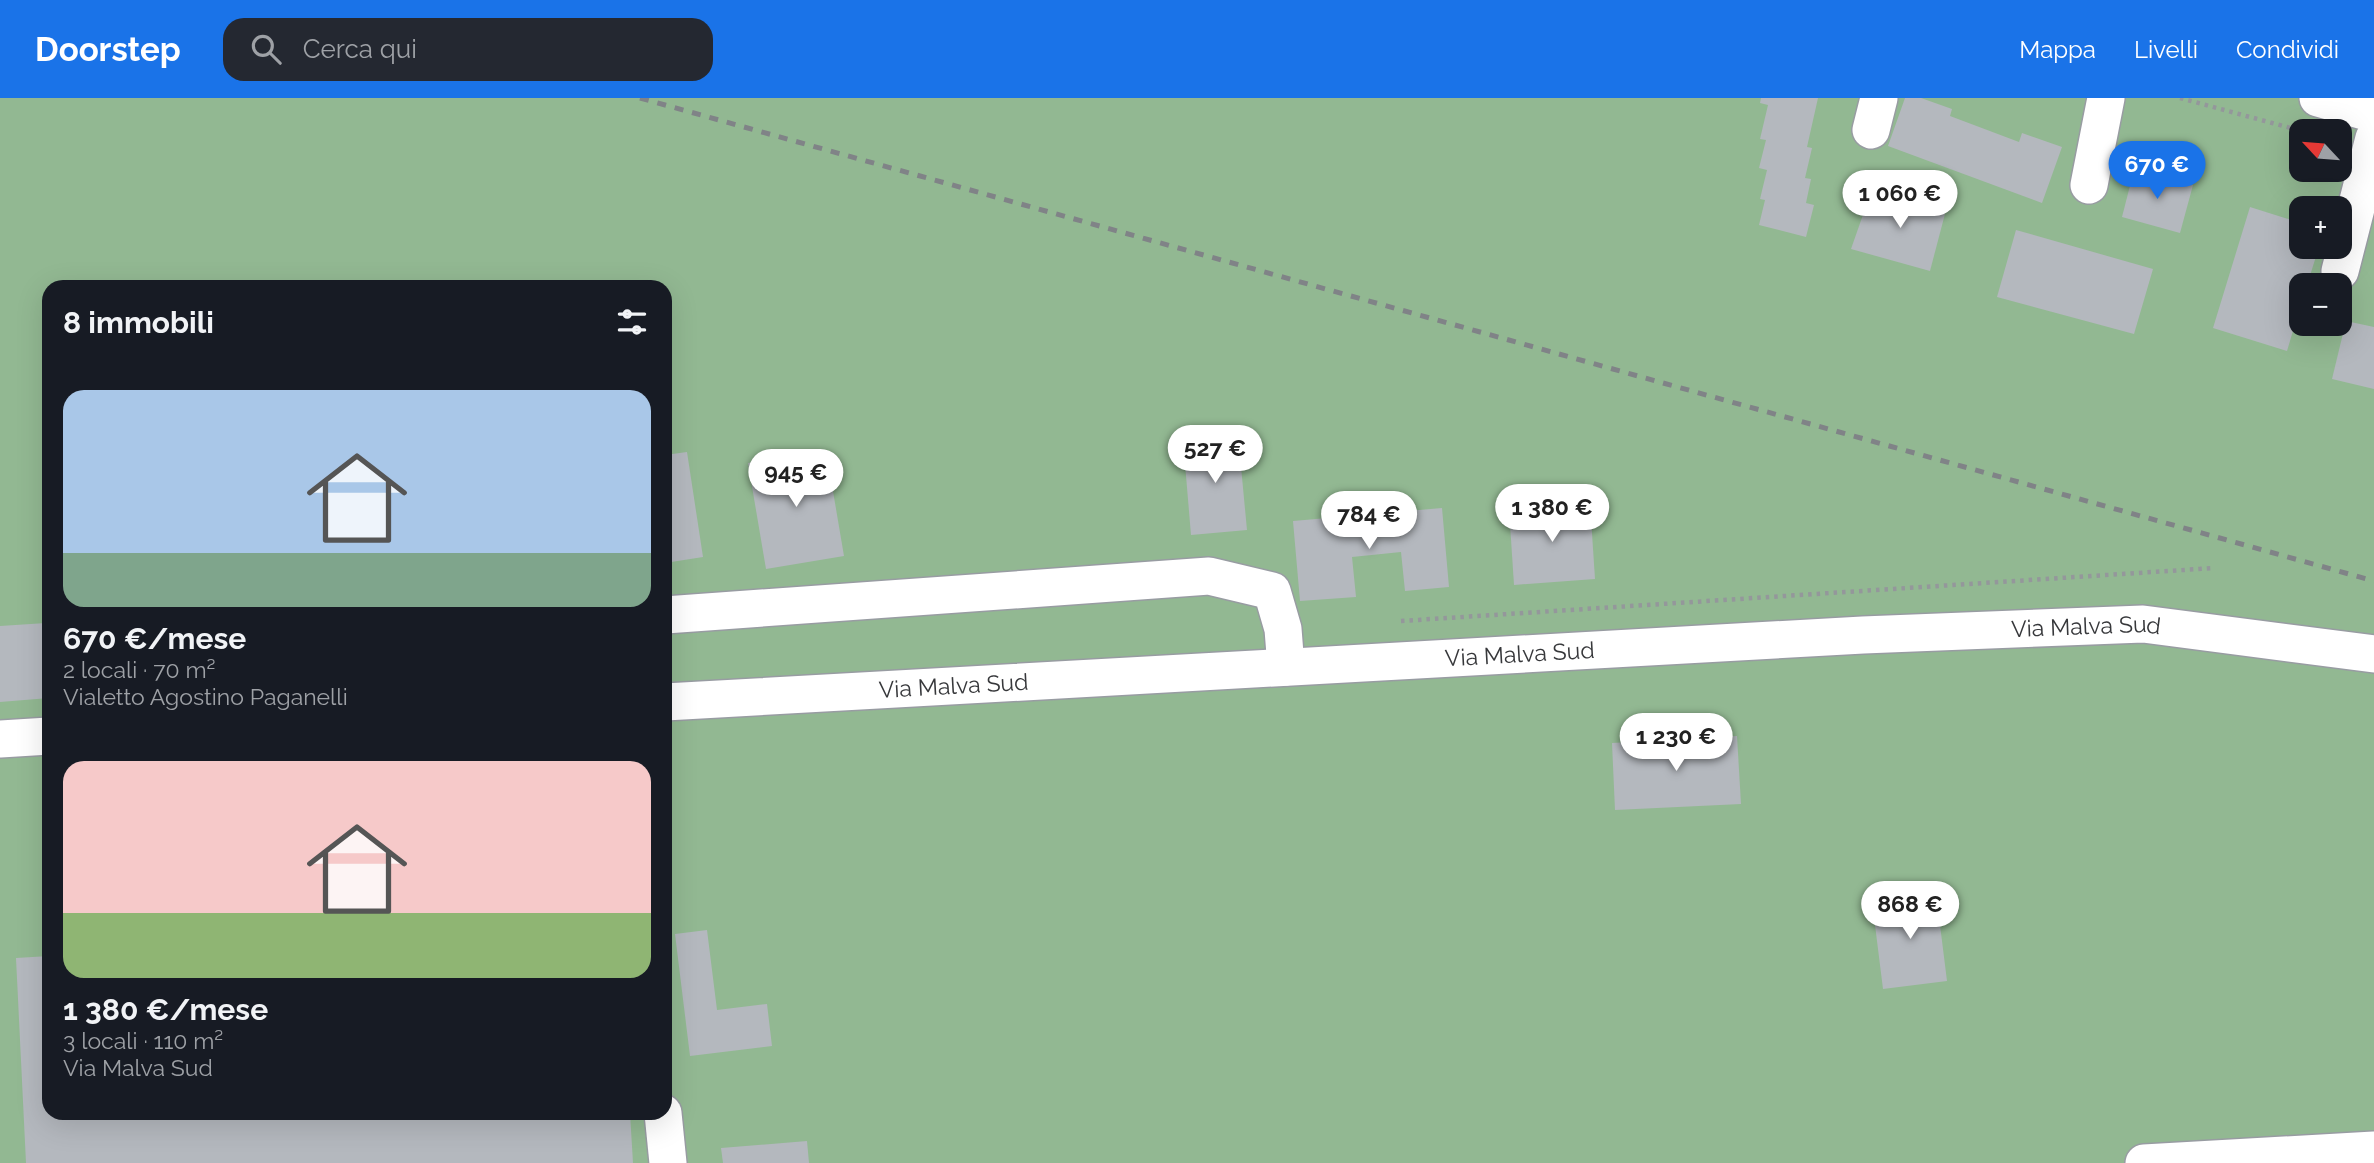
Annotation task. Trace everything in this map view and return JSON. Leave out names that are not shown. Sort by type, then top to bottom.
[{"type":"street","points":[[2089,185],[2106,98]]},
{"type":"street","points":[[2318,98],[2374,114]]},
{"type":"street","points":[[2340,271],[2374,138]]},
{"type":"street","points":[[672,614],[1209,576],[1272,591],[1283,629],[1286,667]]},
{"type":"street","name":"Via Malva Sud","points":[[672,702],[1863,635],[2143,624],[2374,654]]},
{"type":"street","points":[[0,738],[42,736]]},
{"type":"street","points":[[664,1120],[668,1163]]},
{"type":"street","points":[[2144,1163],[2374,1150]]},
{"type":"path","points":[[2180,98],[2289,127]]},
{"type":"path","points":[[1394,622],[2214,568]]},
{"type":"green space","points":[[0,98],[2374,98],[2374,1163],[0,1163]]},
{"type":"building","points":[[1761,98],[1818,98],[1807,147],[1812,148],[1805,178],[1811,179],[1806,203],[1814,205],[1806,237],[1759,225],[1765,200],[1760,199],[1767,170],[1759,168],[1766,140],[1760,139],[1768,105],[1760,103]]},
{"type":"building","points":[[1905,98],[1921,98],[1952,109],[1950,116],[2019,142],[2022,133],[2062,147],[2042,203],[1888,146]]},
{"type":"building","points":[[2134,170],[2193,185],[2180,233],[2122,217]]},
{"type":"building","points":[[1872,189],[1946,210],[1930,271],[1851,249]]},
{"type":"building","points":[[2250,207],[2289,219],[2289,259],[2315,259],[2311,273],[2289,273],[2289,336],[2291,336],[2287,351],[2213,328]]},
{"type":"building","points":[[2016,230],[2153,269],[2134,334],[1997,297]]},
{"type":"building","points":[[2352,322],[2374,327],[2374,389],[2332,379],[2342,336],[2352,336]]},
{"type":"building","points":[[1238,435],[1247,530],[1191,535],[1183,440]]},
{"type":"building","points":[[826,450],[844,556],[766,569],[748,463]]},
{"type":"building","points":[[687,452],[703,557],[672,562],[672,454]]},
{"type":"building","points":[[1590,503],[1595,579],[1514,585],[1509,509]]},
{"type":"building","points":[[1442,508],[1449,587],[1405,591],[1401,552],[1352,557],[1356,597],[1300,601],[1293,521]]},
{"type":"building","points":[[42,623],[42,699],[0,702],[0,626]]},
{"type":"building","points":[[1737,736],[1741,804],[1615,810],[1612,743]]},
{"type":"building","points":[[1936,893],[1947,981],[1883,989],[1872,901]]},
{"type":"building","points":[[707,930],[717,1010],[767,1004],[772,1046],[690,1056],[675,934]]},
{"type":"building","points":[[42,956],[42,1120],[630,1120],[633,1163],[26,1163],[16,958]]},
{"type":"building","points":[[807,1141],[809,1163],[723,1163],[721,1148]]},
{"type":"railway","points":[[640,98],[2374,581]]}]
